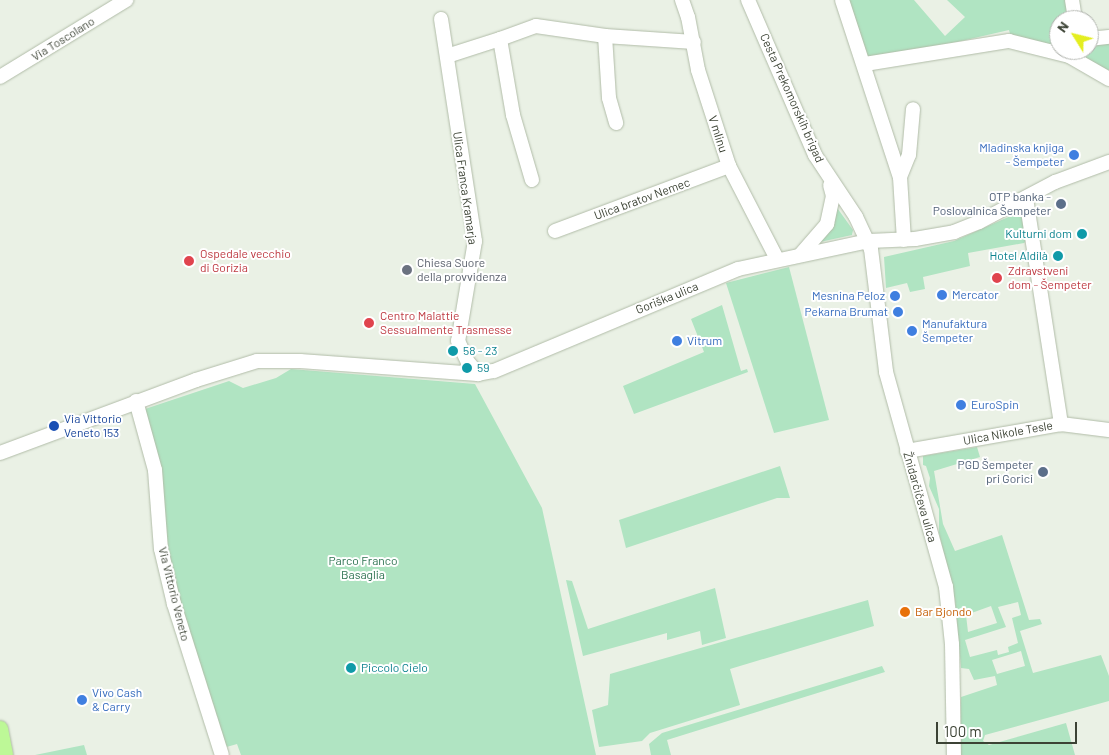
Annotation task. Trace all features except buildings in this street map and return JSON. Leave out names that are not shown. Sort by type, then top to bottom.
[{"type":"main road","points":[[0,729],[5,755]]},
{"type":"street","name":"Via Toscolano","points":[[0,77],[126,0]]},
{"type":"street","name":"V mlinu","points":[[682,0],[694,42],[698,70],[729,166],[777,259]]},
{"type":"street","name":"Cesta Prekomorskih brigad","points":[[748,0],[828,178],[869,240]]},
{"type":"street","points":[[842,0],[865,64],[900,177],[904,240]]},
{"type":"street","name":"Ulica Franca Kramarja","points":[[441,18],[476,241],[458,341],[475,374]]},
{"type":"street","points":[[446,56],[536,26],[605,36],[694,42]]},
{"type":"street","points":[[605,36],[607,82],[616,123]]},
{"type":"street","points":[[500,39],[513,115],[532,180]]},
{"type":"street","points":[[865,64],[1009,41],[1069,56],[1109,79]]},
{"type":"street","points":[[900,177],[909,155],[913,109]]},
{"type":"street","points":[[869,240],[904,240],[954,232],[1055,182],[1109,162]]},
{"type":"street","name":"Ulica bratov Nemec","points":[[555,231],[729,166]]},
{"type":"street","points":[[800,255],[815,242],[827,224],[833,196],[828,178]]},
{"type":"street","points":[[1026,198],[1061,424]]},
{"type":"street","name":"Goriška ulica","points":[[475,374],[494,371],[738,268],[869,240]]},
{"type":"street","name":"Žnidarčičeva ulica","points":[[869,240],[886,372],[946,587],[952,644],[954,755]]},
{"type":"street","points":[[0,453],[136,402],[257,362],[300,361],[475,374]]},
{"type":"street","name":"Via Vittorio Veneto","points":[[136,402],[155,470],[161,549],[174,604],[222,755]]},
{"type":"street","name":"Ulica Nikole Tesle","points":[[907,452],[1061,424],[1109,430]]},
{"type":"green space","points":[[843,0],[914,0],[945,36],[965,17],[947,0],[1072,0],[1074,10],[1049,10],[1049,52],[1012,41],[1009,30],[866,63]]},
{"type":"green space","points":[[1109,37],[1109,79],[1077,60],[1099,60],[1099,38]]},
{"type":"green space","points":[[835,205],[853,230],[852,235],[820,242]]},
{"type":"green space","points":[[1022,211],[1027,240],[1024,243],[968,253],[970,266],[923,277],[925,289],[910,292],[907,283],[886,288],[884,257],[954,241]]},
{"type":"green space","points":[[789,267],[829,420],[774,433],[726,283]]},
{"type":"green space","points":[[722,305],[741,371],[747,369],[748,372],[634,414],[623,386],[704,352],[691,319]]},
{"type":"green space","name":"Parco Franco Basaglia","points":[[291,369],[475,384],[542,508],[596,755],[241,755],[237,744],[223,748],[168,566],[162,474],[145,409],[229,381],[243,388],[276,378]]},
{"type":"green space","points":[[977,447],[980,457],[934,471],[943,524],[955,551],[1002,535],[1029,620],[1040,619],[1042,624],[1020,631],[1033,673],[1101,655],[1109,676],[1109,701],[985,735],[983,741],[989,745],[1066,723],[1075,755],[960,755],[961,697],[997,685],[995,676],[974,680],[969,669],[961,668],[955,600],[939,533],[939,509],[929,486],[930,478],[926,466],[923,465],[923,456]],"holes":[[[1018,602],[1021,615],[1012,618],[1018,643],[1008,647],[1009,652],[998,655],[997,650],[970,657],[965,640],[1006,627],[998,607]],[[991,606],[997,623],[968,632],[966,615]],[[1021,651],[1025,666],[997,674],[992,660]]]},
{"type":"green space","points":[[780,466],[790,498],[777,498],[626,548],[619,520]]},
{"type":"green space","points":[[566,580],[572,581],[588,629],[715,588],[726,638],[702,645],[700,631],[667,640],[667,633],[583,656]]},
{"type":"green space","points":[[868,600],[874,626],[730,669],[740,705],[650,733],[642,741],[599,747],[592,710],[608,705],[610,674]]},
{"type":"green space","points":[[882,666],[885,672],[667,740],[671,755],[651,755],[649,744],[662,733]]},
{"type":"green space","points":[[84,745],[87,755],[35,755]]},
{"type":"place","name":"Mladinska knjiga - Šempeter","points":[[1074,155]]},
{"type":"place","name":"OTP banka - Poslovalnica Šempeter","points":[[1061,204]]},
{"type":"place","name":"Kulturni dom","points":[[1082,234]]},
{"type":"place","name":"Hotel Aldilà","points":[[1058,256]]},
{"type":"place","name":"Ospedale vecchio di Gorizia","points":[[189,261]]},
{"type":"place","name":"Chiesa Suore della provvidenza","points":[[407,270]]},
{"type":"place","name":"Zdravstveni dom - Šempeter","points":[[997,278]]},
{"type":"place","name":"Mercator","points":[[942,295]]},
{"type":"place","name":"Mesnina Peloz","points":[[895,296]]},
{"type":"place","name":"Pekarna Brumat","points":[[898,312]]},
{"type":"place","name":"Centro Malattie Sessualmente Trasmesse","points":[[369,323]]},
{"type":"place","name":"Manufaktura Šempeter","points":[[912,331]]},
{"type":"place","name":"Vitrum","points":[[677,341]]},
{"type":"place","name":"58 - 23","points":[[453,351]]},
{"type":"place","name":"59","points":[[467,368]]},
{"type":"place","name":"EuroSpin","points":[[961,405]]},
{"type":"place","name":"Via Vittorio Veneto 153","points":[[54,426]]},
{"type":"place","name":"PGD Šempeter pri Gorici","points":[[1043,472]]},
{"type":"place","name":"Bar Bjondo","points":[[905,612]]},
{"type":"place","name":"Piccolo Cielo","points":[[351,668]]},
{"type":"place","name":"Vivo Cash & Carry","points":[[82,700]]}]
